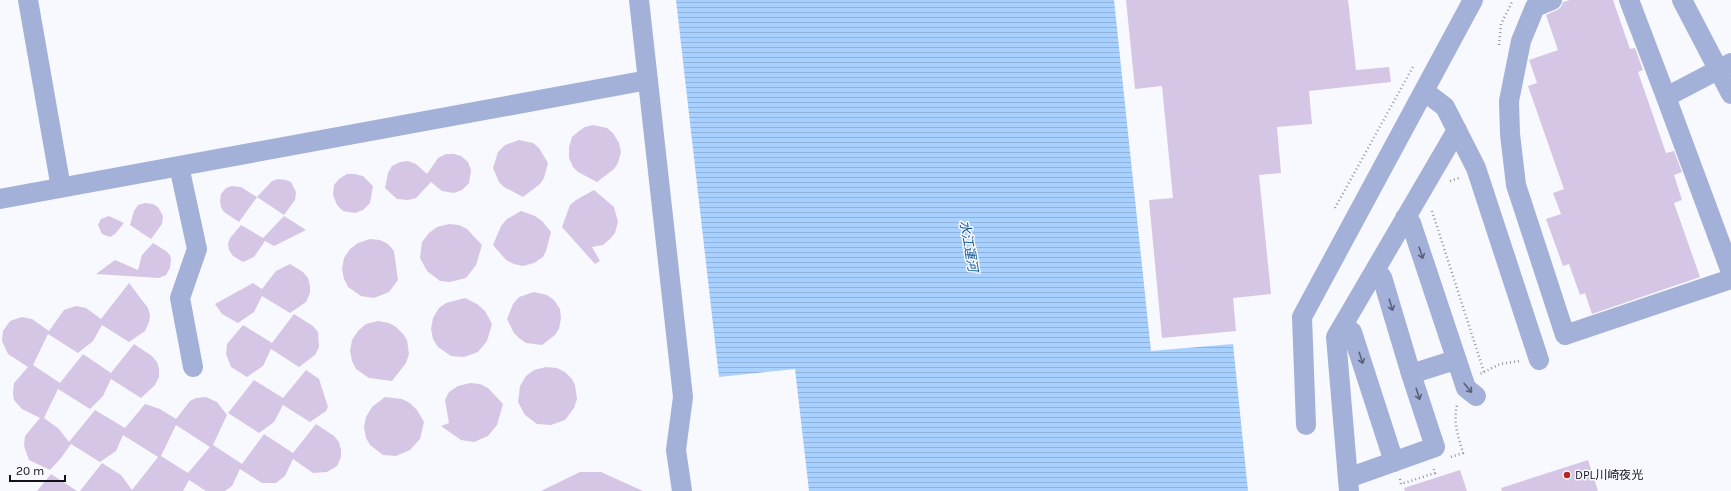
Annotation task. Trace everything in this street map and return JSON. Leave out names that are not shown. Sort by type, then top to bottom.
[{"type":"street","points":[[28,0],[61,188]]},
{"type":"street","points":[[639,0],[684,397],[676,450],[682,491]]},
{"type":"street","points":[[1306,425],[1302,317],[1473,0]]},
{"type":"street","points":[[1551,0],[1536,7],[1521,41],[1509,100],[1510,134],[1516,185],[1565,335],[1731,279]]},
{"type":"street","points":[[1629,0],[1731,272]]},
{"type":"street","points":[[1682,0],[1725,66],[1731,94]]},
{"type":"street","points":[[1666,97],[1725,66]]},
{"type":"street","points":[[0,199],[648,80]]},
{"type":"street","points":[[1424,92],[1445,107],[1476,168],[1529,361]]},
{"type":"street","points":[[1374,273],[1382,277],[1435,447],[1400,470],[1348,484],[1336,337],[1457,130]]},
{"type":"street","points":[[179,166],[197,249],[180,298],[193,367]]},
{"type":"street","points":[[1405,218],[1411,222],[1455,360],[1466,388],[1476,396]]},
{"type":"street","points":[[1343,325],[1352,332],[1400,470]]},
{"type":"street","points":[[1411,374],[1455,360]]},
{"type":"path","points":[[1335,208],[1416,62]]},
{"type":"path","points":[[1484,372],[1500,364],[1529,361]]},
{"type":"path","points":[[1400,470],[1400,484],[1435,473]]},
{"type":"water","name":"水江運河","points":[[676,0],[1114,0],[1151,351],[1233,344],[1248,491],[809,491],[795,369],[719,377]]},
{"type":"building","points":[[1126,0],[1348,0],[1356,70],[1389,67],[1391,82],[1309,91],[1312,124],[1277,127],[1281,173],[1259,175],[1271,294],[1233,298],[1236,331],[1162,338],[1149,200],[1173,198],[1162,86],[1135,89]]},
{"type":"building","points":[[1570,0],[1613,0],[1630,49],[1635,48],[1643,70],[1638,72],[1666,153],[1674,151],[1682,172],[1674,175],[1682,200],[1674,203],[1700,277],[1592,314],[1585,293],[1580,295],[1569,264],[1563,266],[1546,219],[1561,214],[1553,193],[1564,189],[1528,86],[1537,83],[1529,60],[1558,50],[1546,15],[1561,7],[1563,2]]},
{"type":"building","points":[[593,125],[607,128],[613,133],[619,143],[621,152],[618,163],[614,169],[597,182],[578,172],[573,167],[569,158],[569,147],[572,137],[585,127]]},
{"type":"building","points":[[519,140],[533,143],[539,148],[548,163],[544,178],[540,184],[523,197],[504,187],[499,182],[493,168],[498,152],[505,145]]},
{"type":"building","points":[[446,154],[461,156],[468,162],[471,170],[469,183],[462,190],[454,193],[442,191],[431,182],[416,198],[408,200],[397,199],[385,188],[388,173],[392,166],[400,162],[408,161],[416,164],[427,174],[438,158]]},
{"type":"building","points":[[347,174],[363,176],[373,186],[370,203],[363,210],[355,213],[343,211],[337,205],[333,195],[334,185],[339,179]]},
{"type":"building","points":[[278,179],[291,182],[296,192],[295,200],[284,215],[257,197],[272,181]]},
{"type":"building","points":[[232,186],[241,187],[257,197],[239,222],[224,212],[221,207],[221,194],[226,188]]},
{"type":"building","points":[[594,190],[614,207],[618,222],[615,233],[611,238],[603,245],[592,247],[600,261],[595,264],[562,227],[570,205]]},
{"type":"building","points":[[145,203],[153,204],[158,207],[163,216],[162,224],[151,239],[130,225],[134,211],[138,205]]},
{"type":"building","points":[[521,211],[535,216],[542,221],[551,232],[543,257],[534,263],[523,266],[506,260],[493,245],[501,226],[507,219]]},
{"type":"building","points":[[109,216],[124,223],[115,234],[110,237],[102,234],[98,225],[101,219]]},
{"type":"building","points":[[284,216],[306,230],[274,246],[265,241],[254,257],[243,262],[233,256],[229,250],[228,244],[230,238],[241,225],[263,238]]},
{"type":"building","points":[[449,224],[459,225],[467,229],[482,245],[476,265],[466,278],[450,282],[440,281],[427,271],[420,258],[422,242],[429,233],[437,227]]},
{"type":"building","points":[[370,239],[380,240],[388,244],[394,251],[398,280],[389,292],[374,298],[361,296],[348,287],[344,279],[342,269],[344,258],[350,249],[358,243]]},
{"type":"building","points":[[153,243],[170,255],[170,268],[166,275],[159,278],[96,274],[115,260],[138,270],[142,255]]},
{"type":"building","points":[[290,264],[303,272],[308,278],[310,293],[306,302],[290,313],[262,296],[254,312],[238,323],[222,314],[215,304],[253,283],[262,289],[276,271]]},
{"type":"building","points":[[129,283],[148,308],[150,315],[145,331],[129,342],[102,325],[93,341],[78,353],[48,334],[33,365],[60,383],[83,354],[111,373],[134,344],[152,356],[157,362],[159,377],[155,385],[141,398],[111,379],[103,396],[90,409],[58,389],[44,418],[59,429],[69,442],[95,410],[125,428],[145,404],[160,409],[176,419],[190,401],[196,398],[206,397],[217,402],[227,415],[213,445],[242,464],[264,434],[293,453],[316,424],[334,436],[339,442],[341,457],[337,466],[327,472],[313,473],[293,459],[285,476],[276,483],[262,483],[240,469],[232,486],[225,491],[206,491],[189,480],[183,491],[80,491],[102,463],[121,475],[132,490],[158,457],[123,435],[116,451],[100,462],[71,444],[50,470],[29,460],[24,446],[25,436],[40,418],[22,409],[14,400],[14,383],[28,367],[8,354],[2,341],[3,331],[10,321],[22,317],[32,319],[49,331],[64,310],[76,306],[86,308],[101,319]],"holes":[[[176,425],[210,447],[188,473],[161,456]]]},
{"type":"building","points":[[534,292],[547,295],[554,300],[560,309],[561,318],[559,329],[555,335],[542,345],[526,343],[519,338],[514,333],[507,319],[513,304],[519,297]]},
{"type":"building","points":[[465,298],[477,304],[485,311],[492,324],[487,341],[478,352],[464,357],[451,356],[438,347],[433,339],[431,329],[433,318],[439,308],[446,303]]},
{"type":"building","points":[[294,314],[313,326],[318,332],[319,347],[315,355],[299,367],[271,349],[263,366],[247,377],[231,367],[226,354],[227,344],[243,325],[272,343]]},
{"type":"building","points":[[378,321],[389,323],[396,327],[407,340],[409,354],[406,363],[392,381],[369,378],[356,369],[352,361],[350,351],[352,340],[358,331],[366,324]]},
{"type":"building","points":[[546,367],[557,368],[565,372],[572,379],[575,385],[577,399],[574,408],[565,420],[551,425],[537,424],[525,415],[518,402],[520,386],[526,376],[534,370]]},
{"type":"building","points":[[306,370],[319,379],[328,407],[326,411],[310,422],[283,405],[274,422],[259,433],[228,413],[254,380],[283,398]]},
{"type":"building","points":[[470,383],[480,384],[488,388],[503,404],[497,425],[488,436],[474,442],[461,440],[441,426],[449,423],[445,400],[449,392],[458,386]]},
{"type":"building","points":[[385,397],[402,399],[410,403],[417,410],[424,422],[420,439],[410,450],[396,456],[383,455],[370,445],[366,438],[364,427],[366,417],[372,407]]},
{"type":"building","name":"DPL川崎夜光","points":[[1588,460],[1598,491],[1502,491],[1501,488]]},
{"type":"building","points":[[1460,470],[1467,491],[1405,491],[1404,488]]},
{"type":"building","points":[[580,472],[601,472],[643,491],[541,491]]},
{"type":"building","points":[[51,474],[77,491],[37,491]]},
{"type":"place","name":"DPL川崎夜光","points":[[1567,475]]}]
